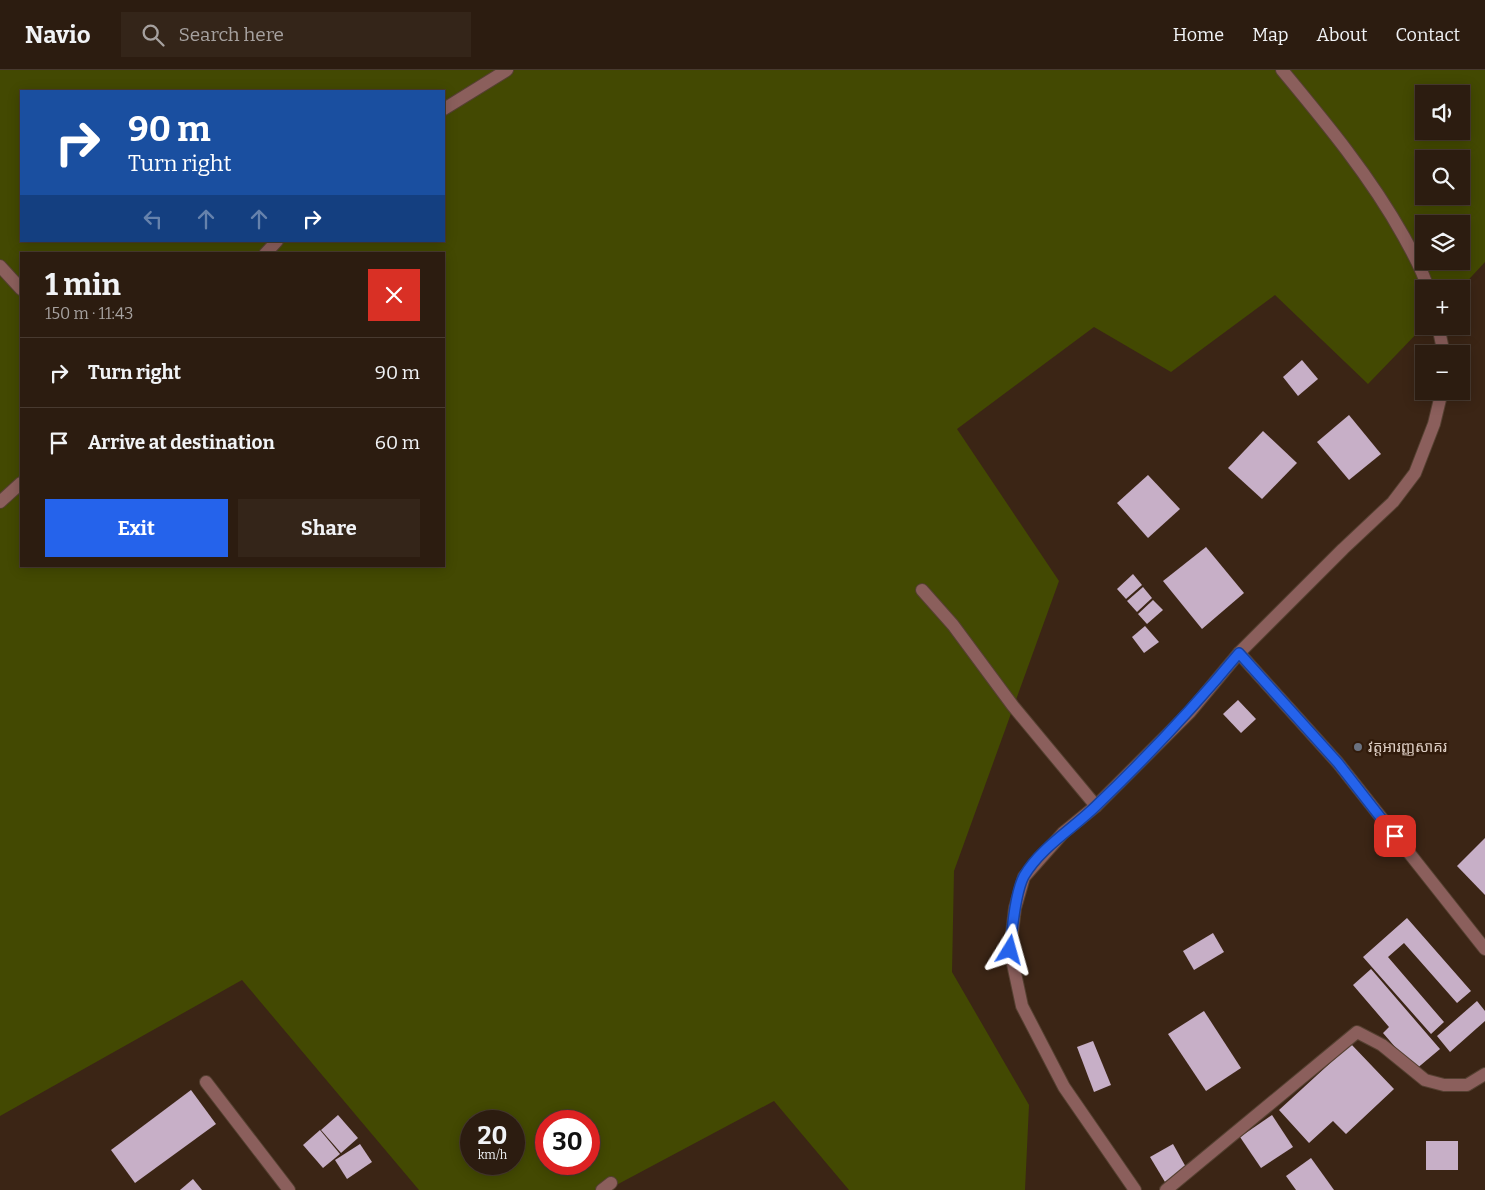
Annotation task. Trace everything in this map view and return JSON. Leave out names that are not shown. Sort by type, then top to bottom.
[{"type":"street","points":[[445,108],[507,70]]},
{"type":"street","points":[[1282,70],[1343,144],[1389,210],[1426,280]]},
{"type":"street","points":[[267,252],[277,242]]},
{"type":"street","points":[[0,266],[20,288]]},
{"type":"street","points":[[1135,1190],[1064,1088],[1022,1006],[1010,950],[1015,908],[1024,877],[1063,833],[1096,806],[1190,712],[1239,653],[1393,502],[1415,473],[1434,424],[1440,400]]},
{"type":"street","points":[[0,502],[20,485]]},
{"type":"street","points":[[922,590],[953,625],[1013,706],[1096,806]]},
{"type":"street","points":[[1239,653],[1338,763],[1485,949]]},
{"type":"street","points":[[1166,1190],[1357,1032],[1382,1045],[1425,1080],[1444,1085],[1467,1085],[1485,1074]]},
{"type":"street","points":[[206,1082],[289,1190]]},
{"type":"green space","points":[[0,70],[1485,70],[1485,262],[1468,280],[1415,280],[1415,335],[1368,384],[1275,295],[1171,372],[1094,327],[957,429],[1059,581],[954,871],[952,972],[1029,1105],[1025,1190],[849,1190],[774,1101],[607,1190],[419,1190],[242,980],[0,1116]]},
{"type":"building","points":[[1302,360],[1318,379],[1298,396],[1283,377]]},
{"type":"building","points":[[1349,415],[1381,454],[1349,480],[1317,442]]},
{"type":"building","points":[[1263,431],[1297,463],[1262,499],[1228,468]]},
{"type":"building","points":[[1148,475],[1180,509],[1148,538],[1117,503]]},
{"type":"building","points":[[1206,547],[1244,593],[1202,629],[1163,581]]},
{"type":"building","points":[[1133,574],[1142,585],[1126,599],[1117,589]]},
{"type":"building","points":[[1143,587],[1152,598],[1137,612],[1127,601]]},
{"type":"building","points":[[1153,600],[1163,610],[1147,624],[1138,614]]},
{"type":"building","points":[[1145,626],[1159,642],[1144,653],[1132,637]]},
{"type":"building","points":[[1238,700],[1256,719],[1241,733],[1223,714]]},
{"type":"building","points":[[1485,838],[1485,895],[1457,866]]},
{"type":"building","points":[[1407,918],[1471,991],[1457,1003],[1404,943],[1388,957],[1444,1022],[1431,1034],[1363,957]]},
{"type":"building","points":[[1213,933],[1224,952],[1194,970],[1183,951]]},
{"type":"building","points":[[1371,969],[1440,1049],[1415,1070],[1383,1033],[1389,1027],[1353,985]]},
{"type":"building","points":[[1477,1001],[1485,1011],[1485,1021],[1450,1052],[1437,1036]]},
{"type":"building","points":[[1204,1011],[1241,1068],[1206,1091],[1168,1034]]},
{"type":"building","points":[[1093,1041],[1111,1085],[1094,1092],[1077,1047]]},
{"type":"building","points":[[1351,1044],[1394,1089],[1346,1134],[1333,1121],[1309,1143],[1279,1110]]},
{"type":"building","points":[[191,1090],[216,1124],[135,1183],[111,1150]]},
{"type":"building","points":[[338,1115],[358,1138],[341,1153],[321,1130]]},
{"type":"building","points":[[1272,1115],[1293,1147],[1261,1168],[1240,1137]]},
{"type":"building","points":[[320,1130],[340,1154],[323,1168],[303,1145]]},
{"type":"building","points":[[1426,1141],[1458,1141],[1458,1170],[1426,1170]]},
{"type":"building","points":[[360,1144],[372,1162],[347,1179],[335,1160]]},
{"type":"building","points":[[1173,1144],[1187,1169],[1165,1182],[1150,1157]]},
{"type":"building","points":[[1311,1158],[1334,1190],[1296,1190],[1286,1176]]},
{"type":"building","points":[[193,1179],[202,1190],[180,1190]]},
{"type":"place","name":"វត្តអារញ្ញសាគរ","points":[[1358,747]]},
{"type":"route","points":[[1010,950],[1015,908],[1024,877],[1063,833],[1096,806],[1190,712],[1239,653],[1338,763],[1395,836]]}]
